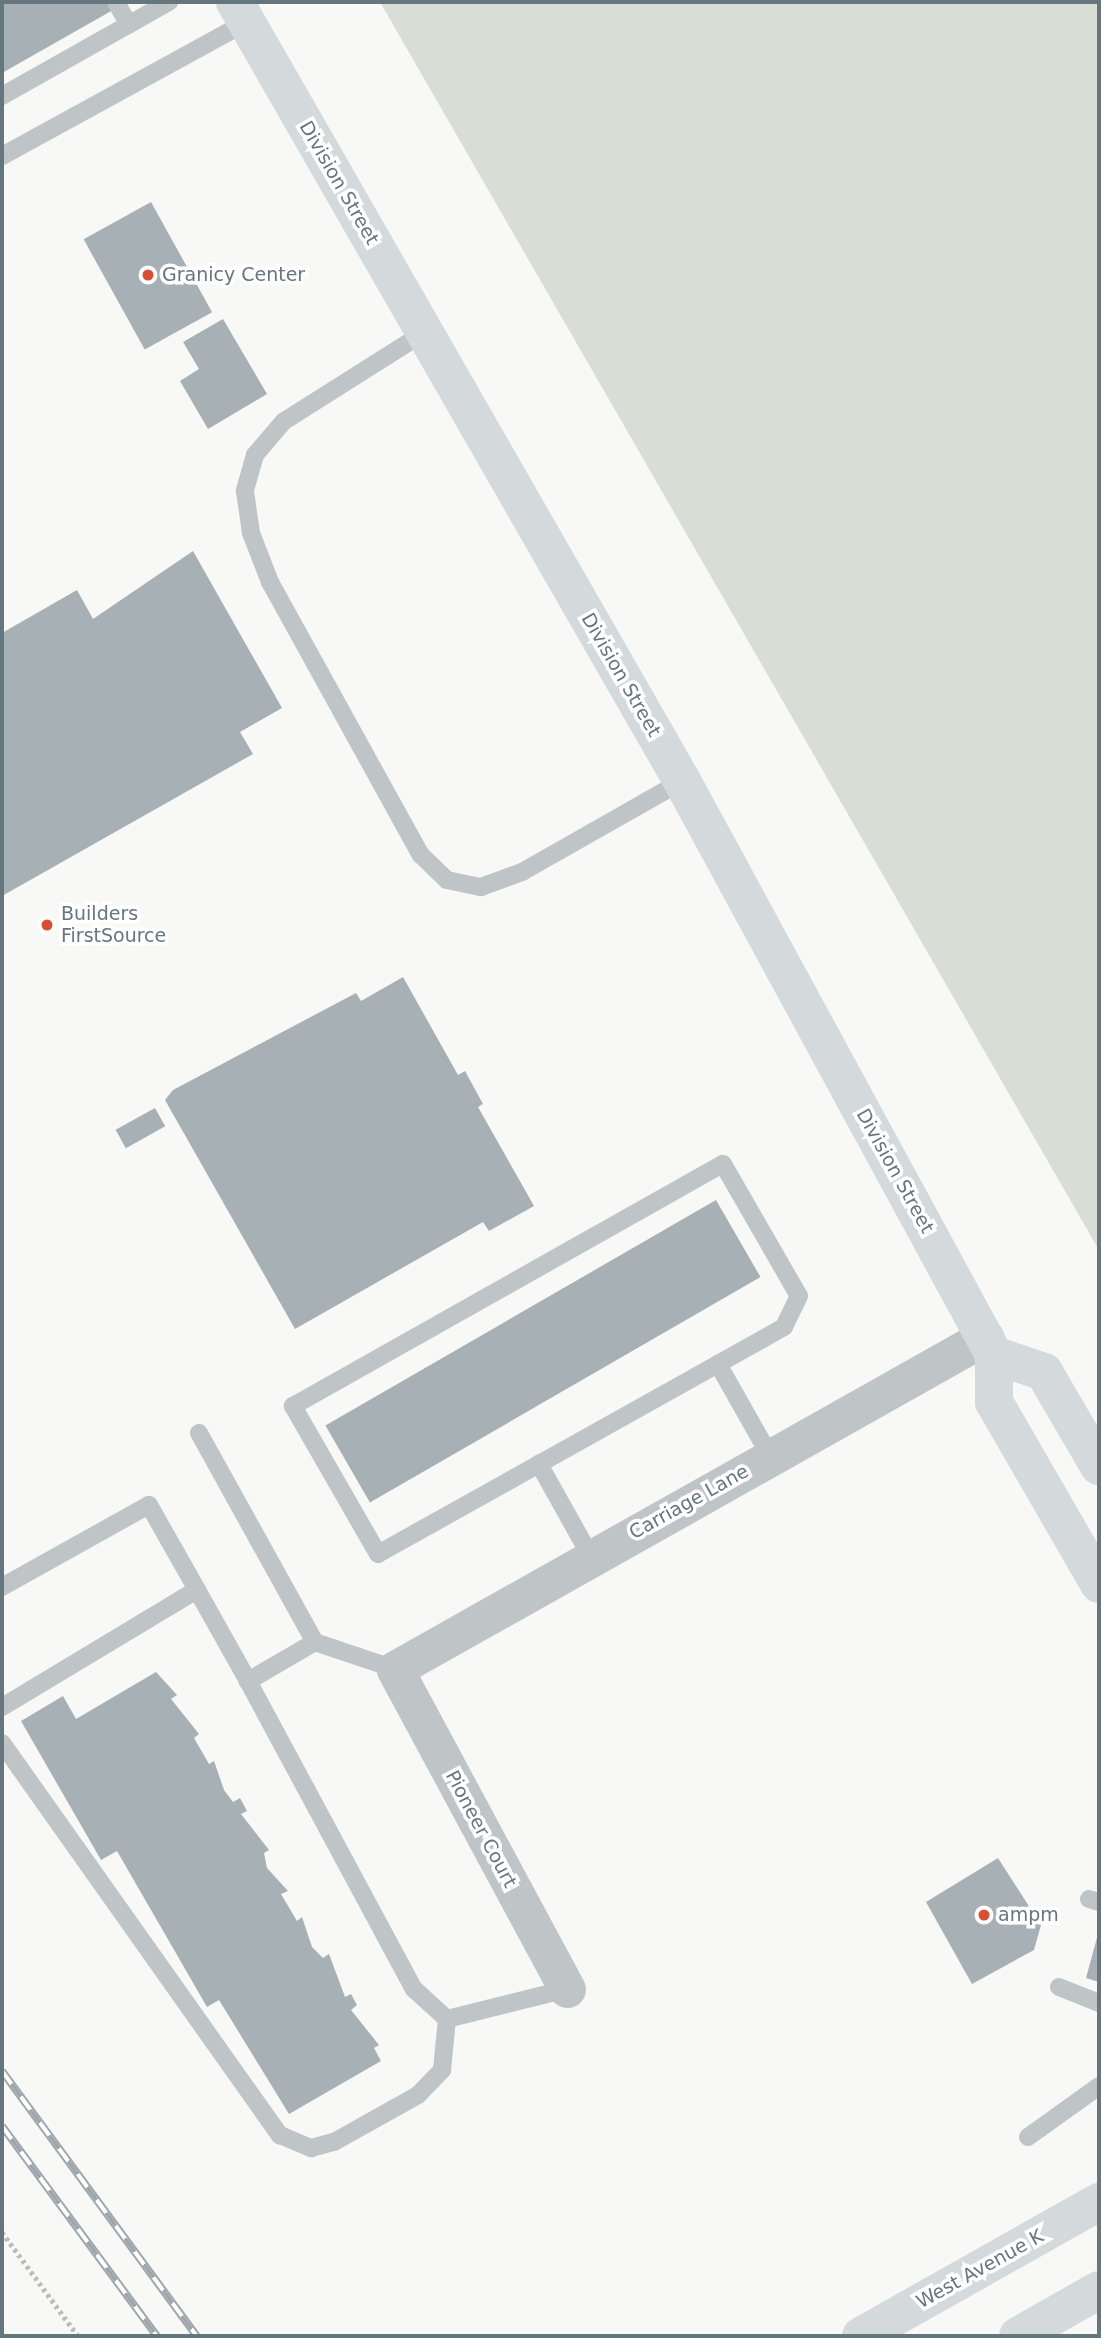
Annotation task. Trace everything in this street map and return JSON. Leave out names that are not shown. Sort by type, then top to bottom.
[{"type":"main road","name":"Division Street","points":[[241,12],[682,781],[990,1346],[994,1402],[1099,1584]]},
{"type":"main road","points":[[990,1346],[1044,1372],[1099,1466]]},
{"type":"main road","name":"West Avenue K","points":[[861,2336],[1099,2202]]},
{"type":"main road","points":[[1018,2336],[1099,2291]]},
{"type":"street","name":"Carriage Lane","points":[[395,1669],[770,1456],[990,1346]]},
{"type":"street","name":"Pioneer Court","points":[[395,1669],[567,1989]]},
{"type":"lane","points":[[116,2],[129,24]]},
{"type":"lane","points":[[2,96],[169,2]]},
{"type":"lane","points":[[2,156],[241,12]]},
{"type":"lane","points":[[425,332],[284,421],[255,455],[245,491],[251,533],[270,582],[421,855],[447,880],[481,887],[522,872],[682,781]]},
{"type":"lane","points":[[723,1164],[799,1296],[784,1327],[539,1464],[378,1554],[293,1406],[723,1164]]},
{"type":"lane","points":[[718,1364],[770,1456]]},
{"type":"lane","points":[[199,1433],[315,1642],[395,1669]]},
{"type":"lane","points":[[539,1464],[591,1557]]},
{"type":"lane","points":[[2,1587],[149,1504],[414,1989],[447,2019]]},
{"type":"lane","points":[[2,1707],[197,1590]]},
{"type":"lane","points":[[248,1681],[315,1642]]},
{"type":"lane","points":[[2,1743],[280,2135],[311,2148],[334,2142],[418,2095],[442,2070],[447,2019]]},
{"type":"lane","points":[[1059,1987],[1099,2003]]},
{"type":"lane","points":[[447,2019],[567,1989]]},
{"type":"lane","points":[[1028,2137],[1099,2086]]},
{"type":"path","points":[[2,2232],[78,2336]]},
{"type":"shaded area","points":[[380,2],[1099,2],[1099,1250]]},
{"type":"building","points":[[2,2],[108,2],[113,10],[2,73]]},
{"type":"building","name":"Granicy Center","points":[[151,202],[212,312],[145,350],[84,239]]},
{"type":"building","points":[[223,319],[267,394],[208,429],[180,381],[199,369],[183,342]]},
{"type":"building","points":[[193,551],[282,708],[240,732],[253,754],[2,896],[2,633],[77,590],[93,619]]},
{"type":"building","points":[[403,977],[458,1075],[465,1071],[483,1104],[478,1107],[534,1206],[489,1231],[483,1222],[295,1329],[165,1100],[173,1090],[356,993],[361,1001]]},
{"type":"building","points":[[155,1108],[165,1126],[126,1148],[116,1130]]},
{"type":"building","points":[[716,1200],[761,1277],[370,1503],[325,1426]]},
{"type":"building","points":[[156,1672],[177,1695],[171,1699],[199,1734],[194,1738],[209,1764],[214,1761],[224,1790],[233,1802],[240,1798],[247,1811],[241,1814],[269,1850],[264,1853],[267,1868],[288,1891],[281,1894],[297,1921],[302,1917],[312,1947],[323,1958],[329,1954],[345,1997],[351,1994],[357,2005],[351,2010],[379,2045],[374,2048],[381,2061],[289,2114],[219,2000],[207,2007],[117,1851],[101,1860],[21,1721],[63,1696],[76,1719]]},
{"type":"building","name":"ampm","points":[[998,1858],[1041,1925],[1034,1950],[972,1984],[926,1902]]},
{"type":"building","points":[[1099,1934],[1099,1982],[1086,1978]]},
{"type":"railway","points":[[2,2071],[197,2336]]},
{"type":"railway","points":[[2,2126],[157,2336]]},
{"type":"place","name":"Granicy Center","points":[[148,275]]},
{"type":"place","name":"Builders FirstSource","points":[[47,925]]},
{"type":"place","name":"ampm","points":[[984,1915]]}]
